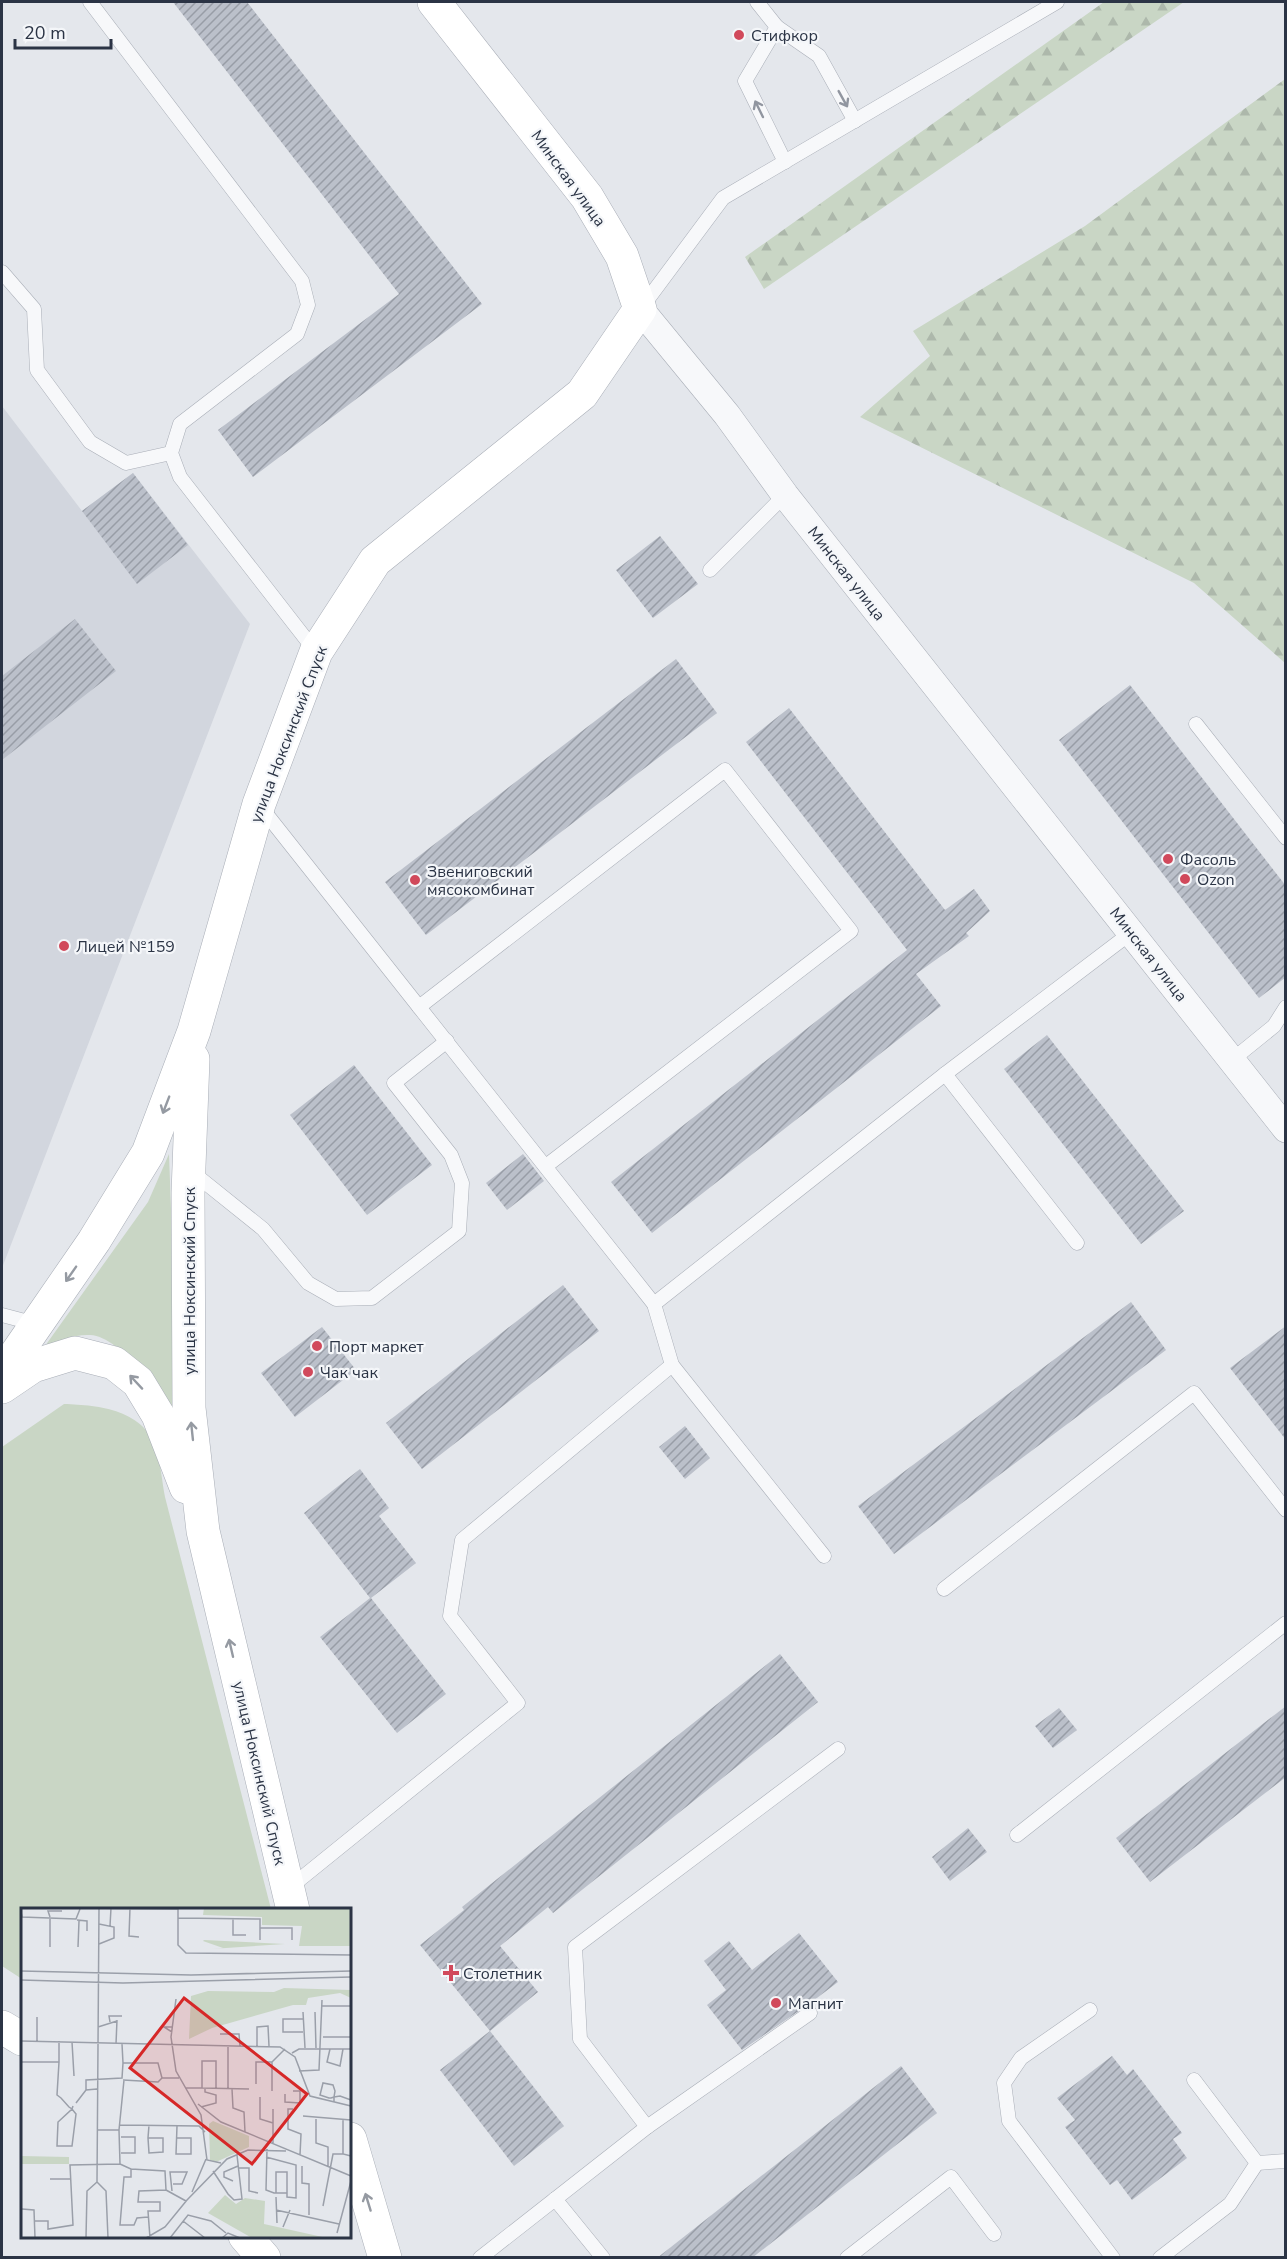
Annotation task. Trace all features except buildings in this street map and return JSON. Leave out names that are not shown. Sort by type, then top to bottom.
[{"type":"street","name":"Минская улица","points":[[434,2],[586,197],[622,256],[640,309],[727,415],[785,495],[1286,1129]]},
{"type":"street","name":"улица Ноксинский Спуск","points":[[2,1370],[14,1358],[94,1241],[148,1153],[194,1031],[259,804],[316,652],[375,561],[582,394],[640,309]]},
{"type":"street","name":"улица Ноксинский Спуск","points":[[194,1031],[188,1170],[189,1408],[202,1531]]},
{"type":"street","name":"улица Ноксинский Спуск","points":[[2,1387],[33,1366],[75,1353],[114,1363],[138,1382],[158,1415],[202,1531],[291,1899]]},
{"type":"street","points":[[2,2027],[21,2038]]},
{"type":"street","points":[[351,2142],[385,2258]]},
{"type":"street","points":[[247,2238],[264,2258]]},
{"type":"lane","points":[[90,2],[302,281],[308,305],[297,334],[180,424],[171,453],[180,477],[316,652]]},
{"type":"lane","points":[[759,2],[777,27],[819,56],[855,121]]},
{"type":"lane","points":[[640,309],[723,198],[1057,2]]},
{"type":"lane","points":[[777,27],[746,81],[785,162]]},
{"type":"lane","points":[[2,272],[34,309],[37,370],[90,442],[126,463],[171,453]]},
{"type":"lane","points":[[710,570],[785,495]]},
{"type":"lane","points":[[1196,724],[1286,838]]},
{"type":"lane","points":[[419,1007],[725,770],[851,932],[546,1166]]},
{"type":"lane","points":[[259,804],[654,1304],[672,1365],[824,1556]]},
{"type":"lane","points":[[654,1304],[945,1074],[1132,932]]},
{"type":"lane","points":[[1232,1060],[1280,1025],[1286,1007]]},
{"type":"lane","points":[[188,1170],[263,1229],[308,1282],[319,1290],[336,1299],[372,1298],[459,1231],[462,1183],[451,1155],[394,1083],[447,1041]]},
{"type":"lane","points":[[945,1074],[1077,1243]]},
{"type":"lane","points":[[2,1315],[36,1324]]},
{"type":"lane","points":[[291,1899],[519,1703],[450,1616],[462,1540],[672,1365]]},
{"type":"lane","points":[[944,1589],[1194,1394],[1286,1510]]},
{"type":"lane","points":[[1017,1835],[1286,1623]]},
{"type":"lane","points":[[647,2127],[580,2039],[574,1947],[838,1749]]},
{"type":"lane","points":[[1090,2010],[1021,2058],[1004,2083],[1009,2121],[1113,2258]]},
{"type":"lane","points":[[480,2258],[647,2127],[810,2013]]},
{"type":"lane","points":[[1194,2080],[1257,2163]]},
{"type":"lane","points":[[1257,2163],[1286,2161]]},
{"type":"lane","points":[[1160,2258],[1230,2204],[1257,2163]]},
{"type":"lane","points":[[847,2258],[951,2177],[994,2234]]},
{"type":"lane","points":[[555,2199],[603,2258]]},
{"type":"shaded area","name":"Лицей №159","points":[[2,406],[82,511],[133,473],[250,624],[2,1268]]},
{"type":"green space","points":[[1104,2],[1184,2],[764,289],[745,257]]},
{"type":"green space","points":[[1285,79],[1285,663],[1194,583],[860,417],[930,356],[913,331],[1085,226]]},
{"type":"green space","points":[[169,1154],[179,1426],[152,1386],[128,1358],[116,1346],[103,1338],[90,1335],[79,1336],[45,1346],[148,1202]]},
{"type":"green space","points":[[64,1404],[106,1408],[119,1412],[143,1426],[151,1437],[160,1462],[165,1497],[271,1908],[21,1908],[21,1978],[2,1966],[2,1447]]},
{"type":"place","name":"Стифкор","points":[[739,35]]},
{"type":"place","name":"Фасоль","points":[[1168,859]]},
{"type":"place","name":"Ozon","points":[[1185,879]]},
{"type":"place","name":"Звениговский мясокомбинат","points":[[415,880]]},
{"type":"place","name":"Лицей №159","points":[[64,946]]},
{"type":"place","name":"Порт маркет","points":[[317,1346]]},
{"type":"place","name":"Чак чак","points":[[308,1372]]},
{"type":"place","name":"Столетник","points":[[451,1973]]},
{"type":"place","name":"Магнит","points":[[776,2003]]}]
